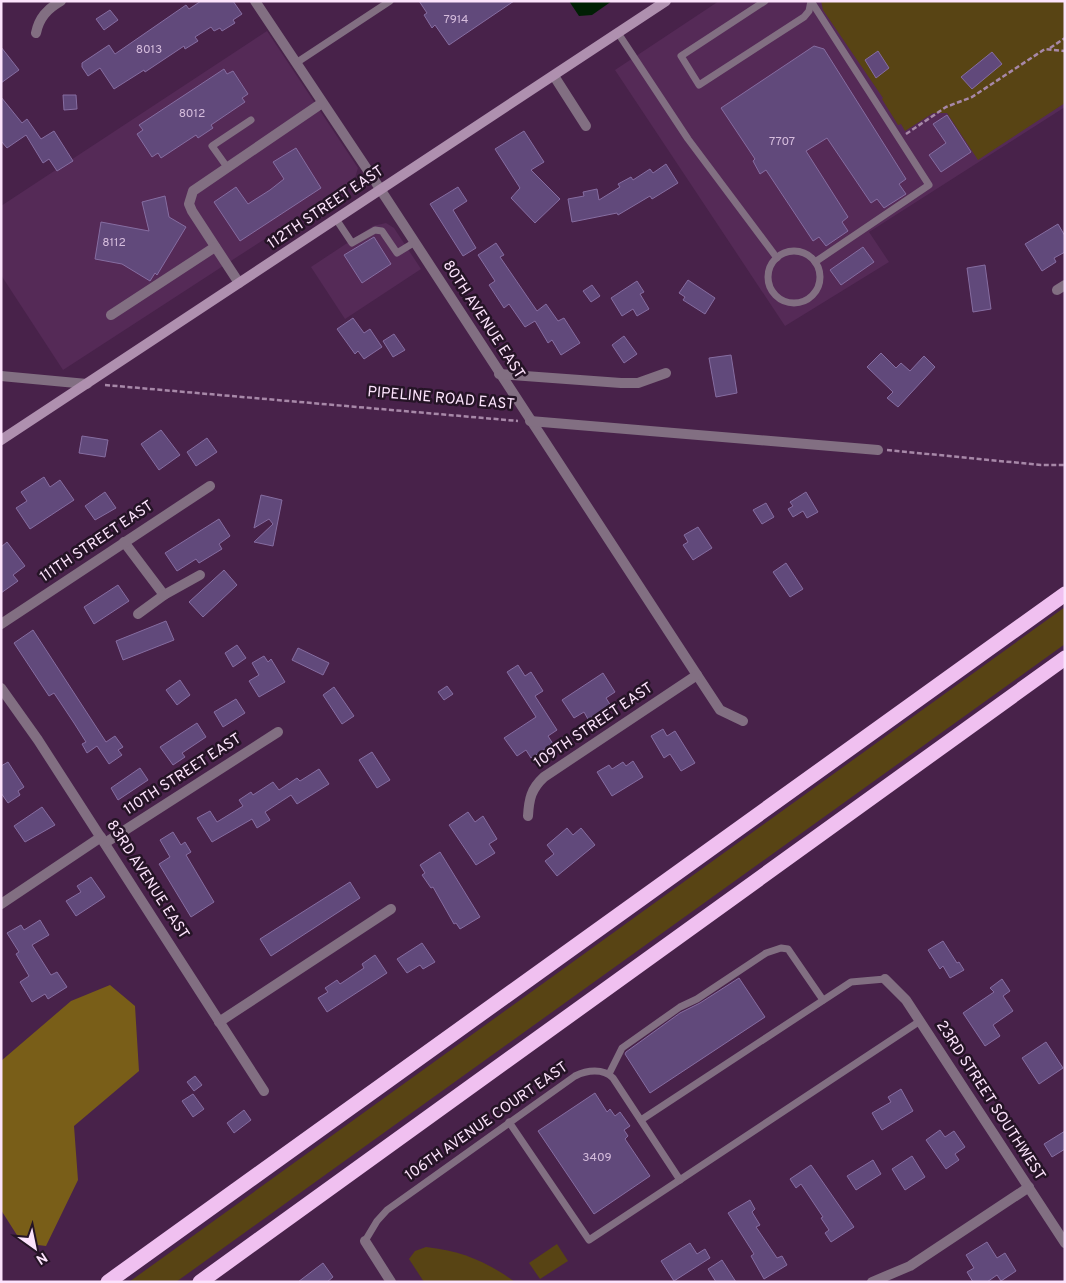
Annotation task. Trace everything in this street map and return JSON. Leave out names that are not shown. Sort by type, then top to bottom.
[{"type":"highway","points":[[108,1282],[1065,594]]},
{"type":"highway","points":[[200,1282],[1065,658]]},
{"type":"main road","name":"112TH STREET EAST","points":[[1,440],[666,1]]},
{"type":"street","points":[[36,33],[40,19],[47,11],[61,1]]},
{"type":"street","name":"80TH AVENUE EAST","points":[[255,1],[381,190],[530,422],[720,710],[743,721]]},
{"type":"street","points":[[554,76],[586,126]]},
{"type":"street","points":[[239,283],[189,204],[193,191],[322,103]]},
{"type":"street","points":[[111,316],[216,247]]},
{"type":"street","points":[[499,374],[621,383],[638,382],[666,373]]},
{"type":"street","points":[[1,376],[87,384]]},
{"type":"street","name":"PIPELINE ROAD EAST","points":[[530,422],[878,450]]},
{"type":"street","name":"111TH STREET EAST","points":[[1,624],[210,486]]},
{"type":"street","points":[[124,542],[164,595]]},
{"type":"street","points":[[138,614],[164,595],[200,576]]},
{"type":"street","name":"109TH STREET EAST","points":[[528,816],[531,794],[535,785],[544,777],[697,675]]},
{"type":"street","name":"83RD AVENUE EAST","points":[[1,688],[38,740],[264,1091]]},
{"type":"street","name":"110TH STREET EAST","points":[[1,904],[278,732]]},
{"type":"street","points":[[219,1022],[391,909]]},
{"type":"street","name":"23RD STREET SOUTHWEST","points":[[885,979],[906,1000],[1065,1243]]},
{"type":"street","points":[[872,1282],[910,1266],[1029,1187]]},
{"type":"street","points":[[366,1241],[391,1282]]},
{"type":"lane","points":[[296,63],[390,1]]},
{"type":"lane","points":[[765,1],[681,56],[699,85],[804,17],[809,11],[811,1]]},
{"type":"lane","points":[[811,1],[929,185],[815,262]]},
{"type":"lane","points":[[618,33],[688,139],[777,258]]},
{"type":"lane","points":[[227,167],[212,146],[251,120]]},
{"type":"lane","points":[[336,220],[352,243],[374,230],[382,231],[397,253],[415,242]]},
{"type":"lane","points":[[792,251],[801,252],[815,262],[820,278],[814,294],[808,300],[791,303],[776,296],[768,281],[771,265],[777,258],[792,251]]},
{"type":"lane","points":[[680,1180],[609,1074],[625,1046],[680,1007],[697,999],[766,953],[781,948],[788,949],[823,1000]]},
{"type":"lane","points":[[641,1120],[851,982],[885,979]]},
{"type":"lane","points":[[509,1122],[589,1240],[920,1021]]},
{"type":"lane","name":"106TH AVENUE COURT EAST","points":[[366,1241],[377,1221],[387,1210],[580,1073],[600,1071],[609,1074]]},
{"type":"path","points":[[1050,48],[1065,38]]},
{"type":"path","points":[[899,139],[946,107],[972,97],[1044,49],[1050,48],[1065,51]]},
{"type":"path","name":"PIPELINE ROAD EAST","points":[[87,384],[530,422]]},
{"type":"path","points":[[878,450],[1041,465],[1065,465]]},
{"type":"shaded area","points":[[569,1],[612,1],[592,15],[579,16]]},
{"type":"shaded area","points":[[719,1],[1065,1],[1065,107],[869,232],[889,262],[785,326],[615,70]]},
{"type":"shaded area","points":[[821,1],[1065,1],[1065,103],[978,160],[947,113],[933,113],[905,131],[901,124],[898,125],[883,98],[823,10]]},
{"type":"shaded area","points":[[267,31],[358,168],[354,181],[63,370],[1,275],[1,206]]},
{"type":"shaded area","points":[[386,223],[394,228],[421,269],[345,319],[311,267],[373,226]]},
{"type":"shaded area","points":[[1065,607],[1065,644],[176,1282],[129,1282]]},
{"type":"shaded area","points":[[110,985],[135,1006],[139,1071],[74,1126],[78,1180],[46,1246],[22,1243],[1,1210],[1,1061],[71,1001]]},
{"type":"shaded area","points":[[557,1244],[568,1261],[540,1279],[529,1263]]},
{"type":"shaded area","points":[[426,1247],[451,1251],[473,1258],[494,1268],[515,1282],[424,1282],[409,1259],[415,1251]]},
{"type":"building","points":[[201,1],[233,1],[242,14],[233,20],[235,23],[222,31],[220,28],[214,31],[211,27],[195,37],[198,41],[185,49],[184,46],[145,72],[144,70],[114,89],[100,68],[88,76],[82,67],[82,63],[109,45],[115,54],[186,5],[189,9]]},
{"type":"building","points":[[419,1],[514,1],[449,45],[435,25],[432,28],[424,15],[427,13]]},
{"type":"building","points":[[110,10],[118,20],[104,30],[96,19]]},
{"type":"building","points":[[814,46],[824,49],[906,179],[899,184],[906,194],[884,208],[877,199],[871,203],[827,138],[806,151],[848,217],[842,222],[848,231],[826,246],[819,237],[813,241],[766,170],[760,174],[753,161],[755,159],[721,108]]},
{"type":"building","points":[[1,47],[19,70],[1,83]]},
{"type":"building","points":[[878,51],[889,68],[876,78],[865,60]]},
{"type":"building","points":[[992,52],[1002,64],[972,89],[961,77]]},
{"type":"building","points":[[224,69],[227,74],[233,71],[248,94],[242,98],[245,102],[211,125],[213,128],[198,138],[196,135],[161,158],[158,153],[152,157],[137,134],[143,130],[139,125]]},
{"type":"building","points":[[63,95],[76,95],[77,109],[64,110]]},
{"type":"building","points":[[1,97],[22,123],[27,119],[41,139],[54,131],[73,161],[57,171],[49,159],[43,163],[26,135],[7,148],[1,141]]},
{"type":"building","points":[[947,115],[971,152],[941,172],[929,155],[946,143],[933,124]]},
{"type":"building","points":[[524,131],[544,162],[531,170],[560,199],[535,223],[511,198],[520,188],[495,149]]},
{"type":"building","points":[[296,148],[321,188],[240,241],[214,202],[236,187],[248,204],[270,190],[284,179],[273,162]]},
{"type":"building","points":[[666,164],[678,183],[652,199],[650,196],[618,215],[617,213],[572,222],[568,199],[584,196],[583,192],[597,189],[599,200],[620,187],[618,184],[631,177],[633,180],[650,169],[653,173]]},
{"type":"building","points":[[458,187],[467,201],[453,210],[476,248],[463,256],[430,204]]},
{"type":"building","points":[[165,196],[169,217],[186,227],[157,275],[155,273],[150,281],[122,264],[95,259],[101,222],[149,231],[142,202]]},
{"type":"building","points":[[1058,224],[1065,236],[1065,252],[1054,258],[1056,262],[1042,271],[1025,244]]},
{"type":"building","points":[[374,237],[391,264],[362,283],[344,255]]},
{"type":"building","points":[[496,243],[504,255],[500,257],[537,311],[546,304],[558,321],[564,318],[580,343],[561,355],[552,340],[548,343],[535,321],[525,327],[509,304],[504,308],[489,285],[495,281],[478,255]]},
{"type":"building","points":[[863,247],[874,262],[841,285],[830,270]]},
{"type":"building","points":[[985,265],[991,309],[973,312],[967,268]]},
{"type":"building","points":[[688,280],[715,298],[705,314],[683,300],[685,297],[679,293]]},
{"type":"building","points":[[637,281],[644,292],[640,294],[649,309],[637,316],[633,309],[622,316],[611,298]]},
{"type":"building","points":[[592,285],[600,296],[591,302],[583,291]]},
{"type":"building","points":[[353,318],[364,333],[370,329],[382,347],[364,359],[358,351],[355,354],[337,329]]},
{"type":"building","points":[[394,334],[405,350],[393,357],[383,341]]},
{"type":"building","points":[[624,336],[637,354],[624,363],[612,345]]},
{"type":"building","points":[[881,353],[896,368],[901,363],[910,371],[924,356],[935,367],[898,407],[887,398],[893,392],[867,367]]},
{"type":"building","points":[[731,355],[737,393],[716,397],[709,358]]},
{"type":"building","points":[[161,430],[180,455],[159,470],[141,444]]},
{"type":"building","points":[[82,436],[108,440],[105,457],[79,453]]},
{"type":"building","points":[[207,438],[217,452],[196,466],[187,452]]},
{"type":"building","points":[[44,477],[50,487],[60,480],[74,500],[30,529],[16,508],[27,501],[21,492]]},
{"type":"building","points":[[105,492],[116,508],[95,520],[85,506]]},
{"type":"building","points":[[806,492],[818,512],[807,518],[803,511],[793,517],[788,509],[793,506],[790,502]]},
{"type":"building","points":[[261,495],[282,500],[273,546],[254,542],[273,524],[269,519],[254,528]]},
{"type":"building","points":[[766,503],[774,517],[762,524],[753,510]]},
{"type":"building","points":[[219,519],[230,536],[219,544],[222,549],[199,563],[196,559],[177,571],[165,553]]},
{"type":"building","points":[[698,527],[712,548],[693,560],[683,545],[688,542],[684,535]]},
{"type":"building","points":[[7,542],[25,566],[13,575],[18,581],[1,593],[1,547]]},
{"type":"building","points":[[786,563],[803,589],[790,597],[773,572]]},
{"type":"building","points":[[224,570],[237,585],[203,617],[189,602]]},
{"type":"building","points":[[118,585],[129,601],[94,624],[84,607]]},
{"type":"building","points":[[166,621],[174,640],[123,660],[116,641]]},
{"type":"building","points":[[33,630],[106,742],[115,736],[123,747],[118,750],[122,755],[109,764],[97,746],[87,753],[82,744],[86,742],[74,723],[54,693],[49,696],[14,643]]},
{"type":"building","points":[[237,645],[246,658],[233,667],[225,653]]},
{"type":"building","points":[[298,648],[329,663],[323,675],[292,660]]},
{"type":"building","points":[[264,656],[268,662],[271,659],[285,682],[259,697],[249,681],[259,675],[252,663]]},
{"type":"building","points":[[518,665],[525,676],[531,672],[543,691],[535,696],[557,730],[548,736],[553,744],[531,758],[526,750],[517,756],[504,738],[536,717],[507,672]]},
{"type":"building","points":[[603,673],[615,692],[606,698],[611,706],[589,721],[584,712],[574,718],[562,700]]},
{"type":"building","points":[[180,680],[190,695],[177,705],[166,690]]},
{"type":"building","points":[[447,686],[453,694],[444,700],[438,692]]},
{"type":"building","points":[[334,687],[354,716],[342,724],[323,695]]},
{"type":"building","points":[[236,699],[245,713],[223,727],[214,712]]},
{"type":"building","points":[[197,723],[206,737],[182,753],[185,757],[173,765],[160,747]]},
{"type":"building","points":[[663,729],[667,736],[675,731],[695,763],[681,771],[670,754],[664,758],[651,736]]},
{"type":"building","points":[[372,752],[390,780],[377,788],[359,760]]},
{"type":"building","points":[[633,761],[643,777],[612,796],[597,772],[609,765],[612,769],[623,762],[626,766]]},
{"type":"building","points":[[8,762],[24,787],[18,791],[20,795],[8,803],[1,793],[1,766]]},
{"type":"building","points":[[140,768],[148,780],[118,800],[111,788]]},
{"type":"building","points":[[319,769],[329,784],[297,804],[291,795],[265,812],[270,820],[257,828],[252,819],[212,842],[197,818],[210,811],[217,822],[243,806],[239,800],[251,792],[253,795],[273,782],[279,790],[297,778],[300,781]]},
{"type":"building","points":[[42,807],[55,825],[25,842],[14,826]]},
{"type":"building","points":[[468,812],[475,822],[483,816],[497,839],[489,844],[495,853],[476,865],[449,825]]},
{"type":"building","points":[[567,828],[573,835],[581,828],[595,845],[557,876],[545,861],[554,854],[547,845]]},
{"type":"building","points":[[173,832],[181,845],[185,842],[191,852],[186,855],[214,902],[191,917],[159,864],[170,857],[160,840]]},
{"type":"building","points":[[440,852],[480,917],[460,929],[456,923],[454,924],[433,887],[431,888],[422,875],[425,873],[420,865]]},
{"type":"building","points":[[91,877],[105,897],[76,916],[66,901],[81,892],[77,886]]},
{"type":"building","points":[[350,882],[360,898],[271,956],[260,939]]},
{"type":"building","points":[[40,920],[49,935],[32,945],[51,975],[57,972],[67,987],[48,999],[45,994],[32,1002],[20,982],[29,976],[16,954],[19,952],[7,933],[21,925],[24,930]]},
{"type":"building","points":[[943,941],[957,963],[959,962],[964,970],[950,978],[943,966],[940,969],[928,950]]},
{"type":"building","points":[[422,943],[435,962],[423,969],[420,965],[407,973],[397,959]]},
{"type":"building","points":[[375,955],[387,973],[327,1012],[318,998],[328,992],[325,988],[337,980],[340,984],[364,968],[362,964]]},
{"type":"building","points":[[739,978],[765,1017],[650,1093],[625,1054],[626,1052],[680,1013],[700,1003]]},
{"type":"building","points":[[1002,979],[1010,991],[1003,996],[1013,1011],[993,1025],[1000,1036],[985,1046],[963,1013],[994,992],[990,988]]},
{"type":"building","points":[[1046,1042],[1063,1068],[1039,1084],[1022,1058]]},
{"type":"building","points":[[195,1076],[202,1085],[194,1091],[187,1082]]},
{"type":"building","points":[[901,1089],[913,1111],[882,1130],[872,1113],[891,1102],[888,1097]]},
{"type":"building","points":[[595,1093],[607,1112],[610,1109],[615,1116],[620,1112],[630,1126],[624,1130],[628,1136],[625,1139],[650,1176],[594,1214],[538,1131]]},
{"type":"building","points":[[193,1094],[204,1109],[193,1117],[182,1101]]},
{"type":"building","points":[[244,1110],[251,1120],[234,1133],[227,1123]]},
{"type":"building","points":[[940,1130],[945,1137],[954,1131],[965,1147],[955,1154],[959,1160],[946,1169],[926,1140]]},
{"type":"building","points":[[1065,1131],[1065,1149],[1052,1157],[1044,1144]]},
{"type":"building","points":[[912,1156],[925,1177],[905,1190],[892,1169]]},
{"type":"building","points":[[873,1160],[881,1174],[856,1190],[847,1176]]},
{"type":"building","points":[[811,1165],[854,1227],[831,1242],[825,1233],[829,1230],[821,1218],[823,1217],[801,1184],[796,1188],[790,1179]]},
{"type":"building","points":[[750,1200],[755,1209],[752,1212],[760,1225],[756,1227],[777,1258],[782,1256],[787,1265],[764,1279],[751,1256],[754,1254],[728,1213]]},
{"type":"building","points":[[987,1242],[997,1258],[1005,1253],[1016,1271],[1001,1281],[997,1275],[987,1282],[973,1282],[967,1272],[974,1268],[966,1255]]},
{"type":"building","points":[[690,1243],[697,1254],[705,1249],[710,1258],[674,1281],[661,1261]]},
{"type":"building","points":[[722,1260],[736,1282],[716,1282],[708,1269]]},
{"type":"building","points":[[323,1263],[333,1277],[327,1282],[298,1282]]}]
